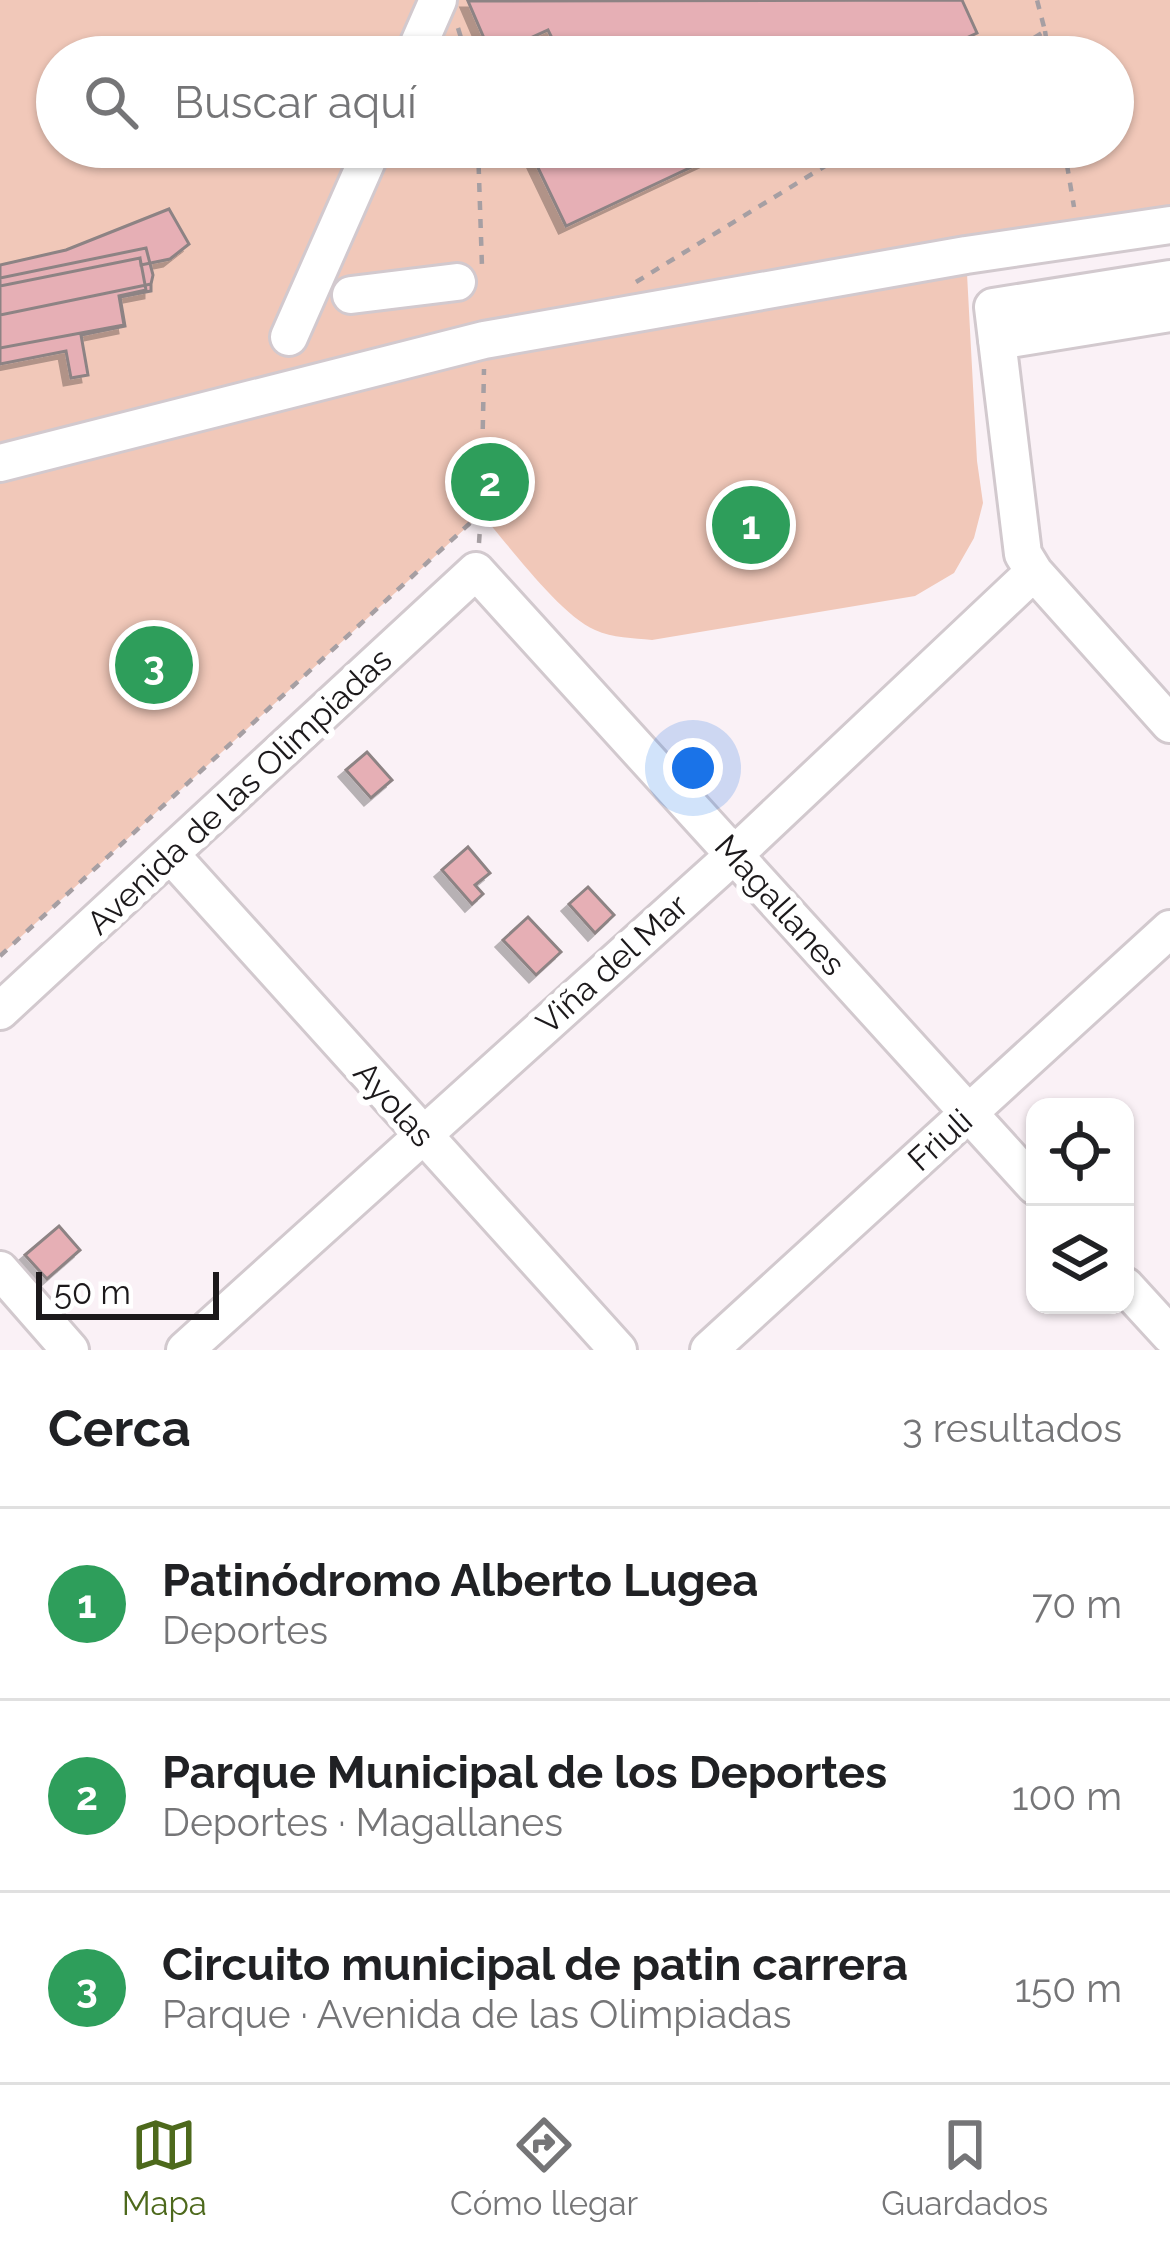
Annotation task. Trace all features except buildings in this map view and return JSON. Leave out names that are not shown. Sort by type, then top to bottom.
[{"type":"street","points":[[422,36],[438,0]]},
{"type":"street","points":[[289,337],[364,168]]},
{"type":"street","points":[[0,463],[484,340],[1170,225]]},
{"type":"street","points":[[1170,279],[993,307],[1023,554],[1170,724]]},
{"type":"street","points":[[351,295],[470,280]]},
{"type":"street","points":[[997,341],[1170,313]]},
{"type":"street","name":"Magallanes","points":[[476,571],[1026,1176]]},
{"type":"street","name":"Avenida de las Olimpiadas","points":[[0,1011],[476,571]]},
{"type":"street","name":"Viña del Mar","points":[[185,1350],[734,854],[1034,572]]},
{"type":"street","name":"Ayolas","points":[[171,855],[619,1350]]},
{"type":"street","name":"Friuli","points":[[709,1350],[1170,929]]},
{"type":"street","points":[[0,1270],[70,1350]]},
{"type":"street","points":[[1134,1296],[1170,1335]]},
{"type":"path","points":[[1037,0],[1046,36]]},
{"type":"path","points":[[1037,36],[1045,31]]},
{"type":"path","points":[[470,280],[477,168]]},
{"type":"path","points":[[636,313],[632,285],[822,168]]},
{"type":"path","points":[[1067,168],[1079,238]]},
{"type":"path","points":[[0,956],[481,513],[484,340]]},
{"type":"shaded area","points":[[0,0],[1170,0],[1170,225],[966,255],[983,503],[974,538],[954,573],[915,596],[652,640],[623,637],[581,622],[535,578],[481,514],[0,956]]},
{"type":"place","name":"Parque Municipal de los Deportes","points":[[490,482]]},
{"type":"place","name":"Patinódromo Alberto Lugea","points":[[751,525]]},
{"type":"place","name":"Circuito municipal de patin carrera","points":[[154,665]]}]
